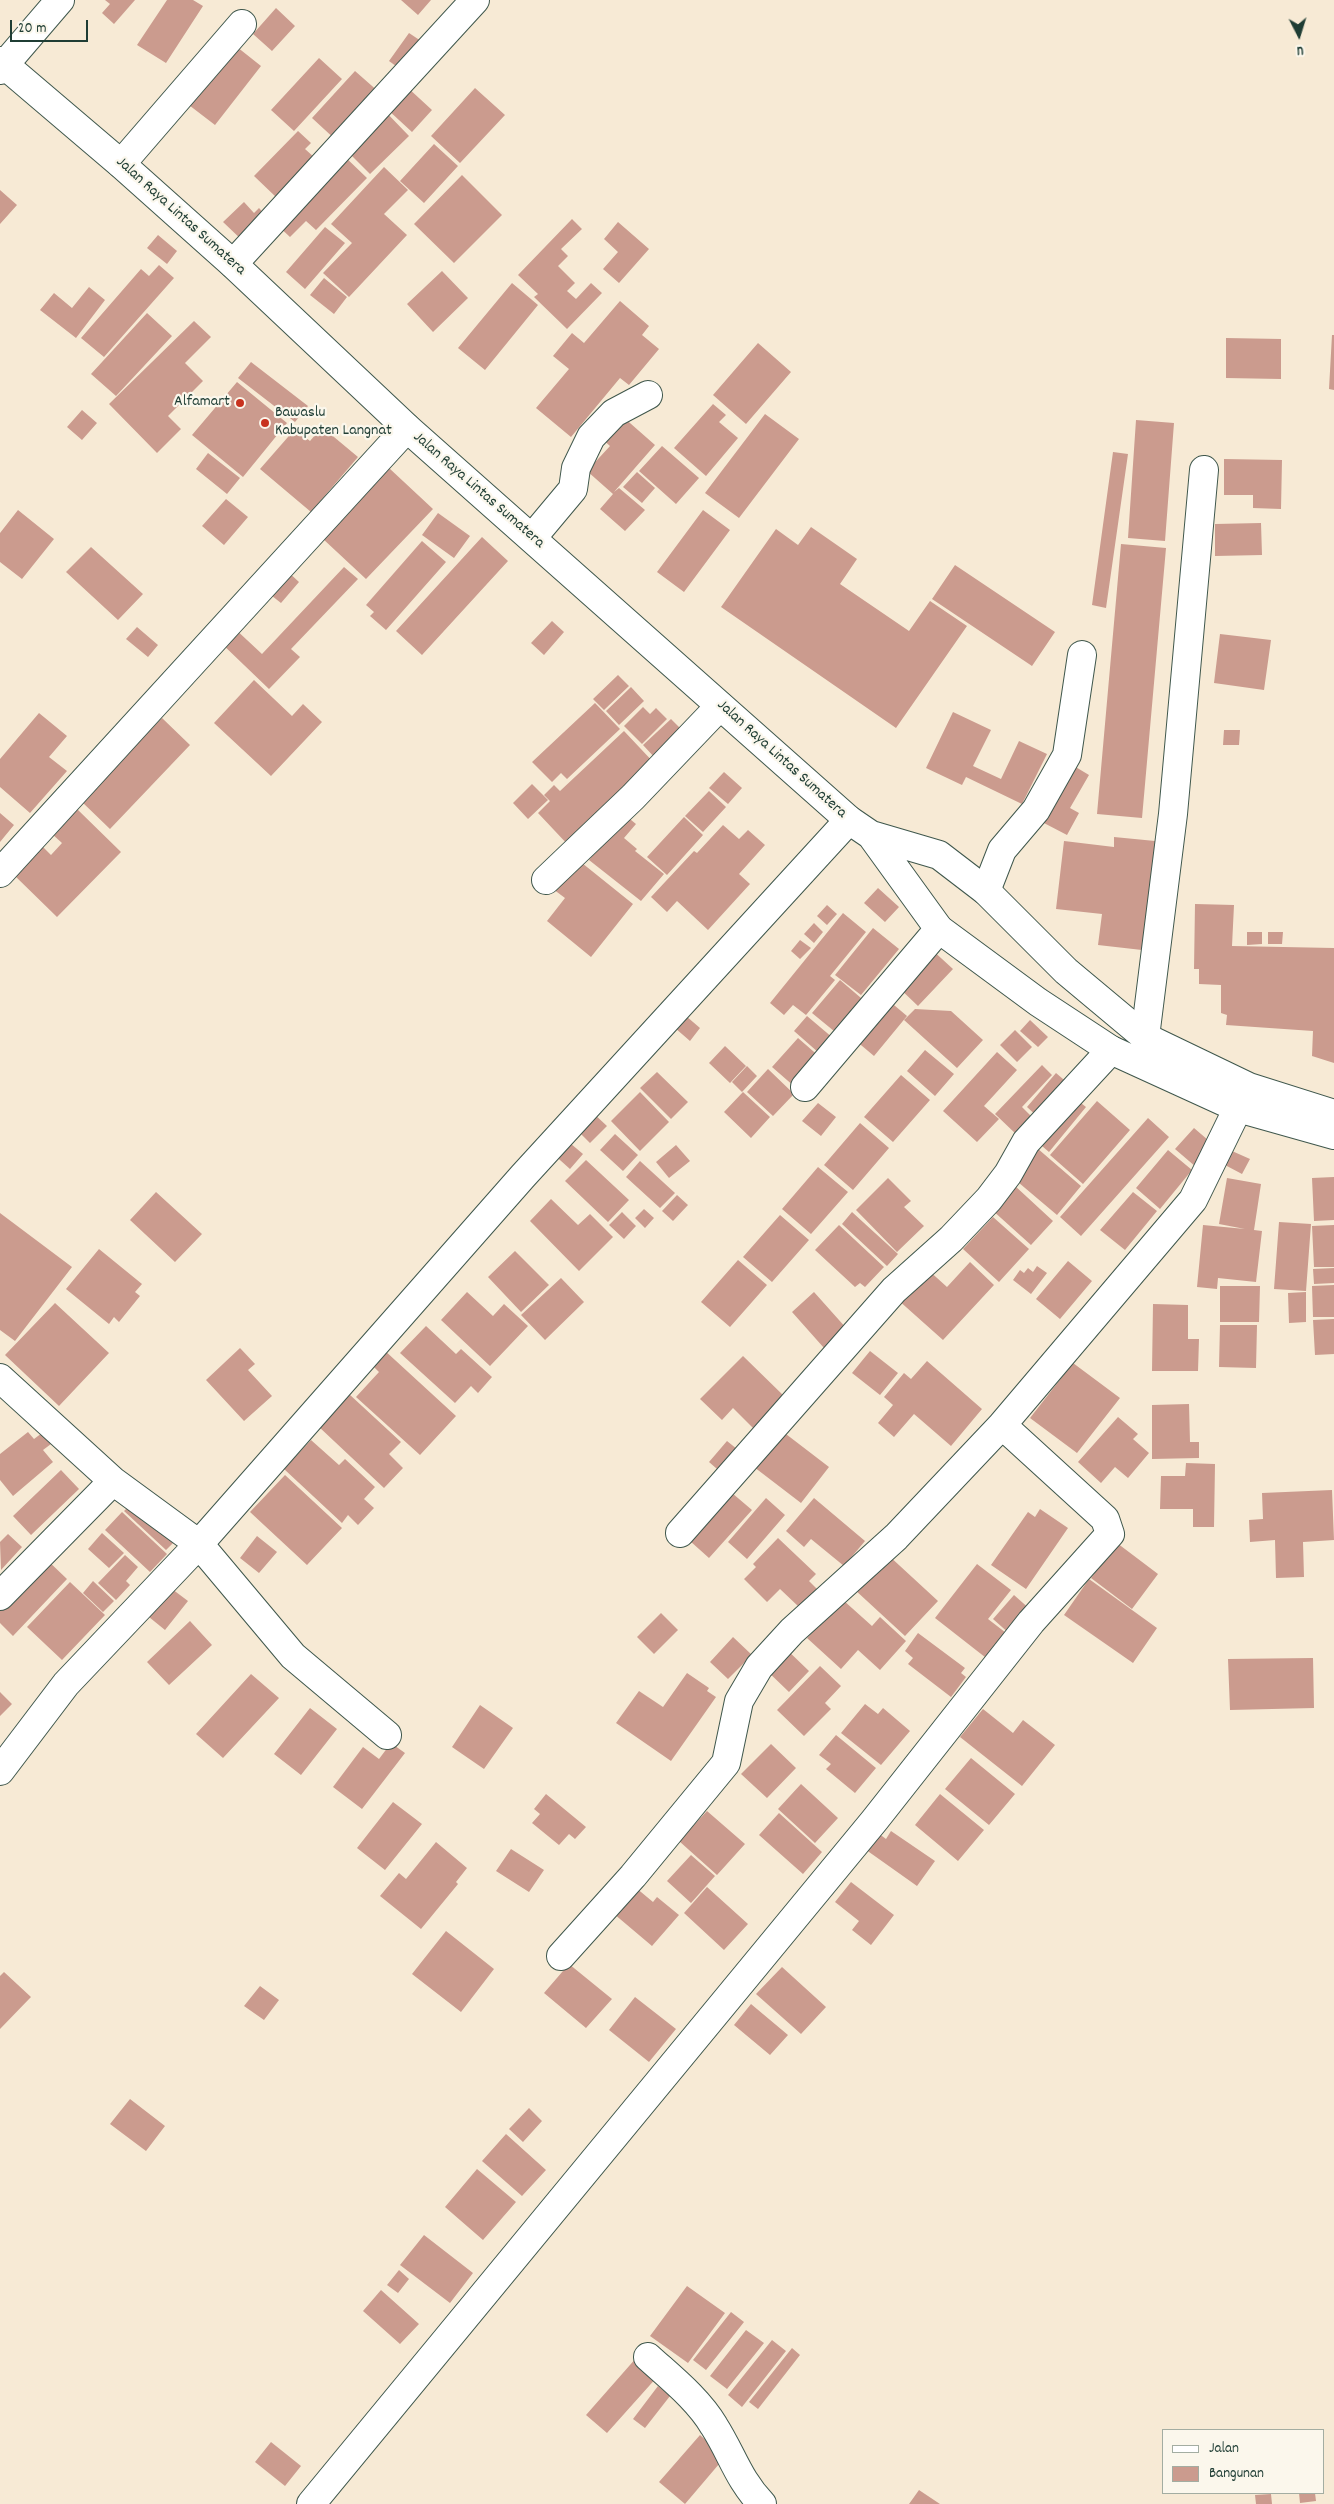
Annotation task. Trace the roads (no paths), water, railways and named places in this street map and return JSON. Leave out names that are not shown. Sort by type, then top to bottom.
[{"type":"main road","points":[[1,65],[60,0]]},
{"type":"main road","points":[[233,264],[475,0]]},
{"type":"main road","points":[[122,164],[242,24]]},
{"type":"main road","name":"Jalan Raya Lintas Sumatera","points":[[1,65],[122,164],[233,264],[407,428],[849,820],[871,835],[939,855],[986,891],[1066,971],[1145,1037],[1249,1087],[1334,1114]]},
{"type":"main road","points":[[532,538],[573,489],[576,468],[591,437],[614,413],[648,395]]},
{"type":"main road","points":[[0,873],[407,428]]},
{"type":"main road","points":[[1145,1037],[1173,814],[1204,470]]},
{"type":"main road","points":[[986,891],[1002,850],[1036,810],[1066,755],[1082,655]]},
{"type":"main road","points":[[546,880],[633,797],[720,706]]},
{"type":"main road","points":[[0,1771],[66,1684],[198,1544],[523,1176],[849,820]]},
{"type":"main road","name":"Jalan Raya Lintas Sumatera","points":[[871,835],[939,929],[1038,1002],[1111,1050],[1238,1108],[1334,1135]]},
{"type":"main road","points":[[806,1087],[939,929]]},
{"type":"main road","points":[[680,1533],[894,1290],[989,1200],[1008,1174],[1026,1142],[1111,1050]]},
{"type":"main road","points":[[561,1956],[633,1876],[726,1763],[739,1701],[759,1667],[792,1631],[896,1537],[1002,1425],[1193,1200],[1238,1108]]},
{"type":"main road","points":[[0,1378],[113,1481],[198,1544],[293,1656],[387,1735]]},
{"type":"main road","points":[[311,2504],[861,1836],[1031,1622],[1110,1534],[1105,1518],[1002,1425]]},
{"type":"main road","points":[[0,1596],[113,1481]]},
{"type":"main road","points":[[648,2357],[699,2405],[714,2424],[747,2489],[762,2504]]},
{"type":"place","name":"Alfamart","points":[[240,403]]},
{"type":"place","name":"Bawaslu Kabupaten Langnat","points":[[265,423]]}]
